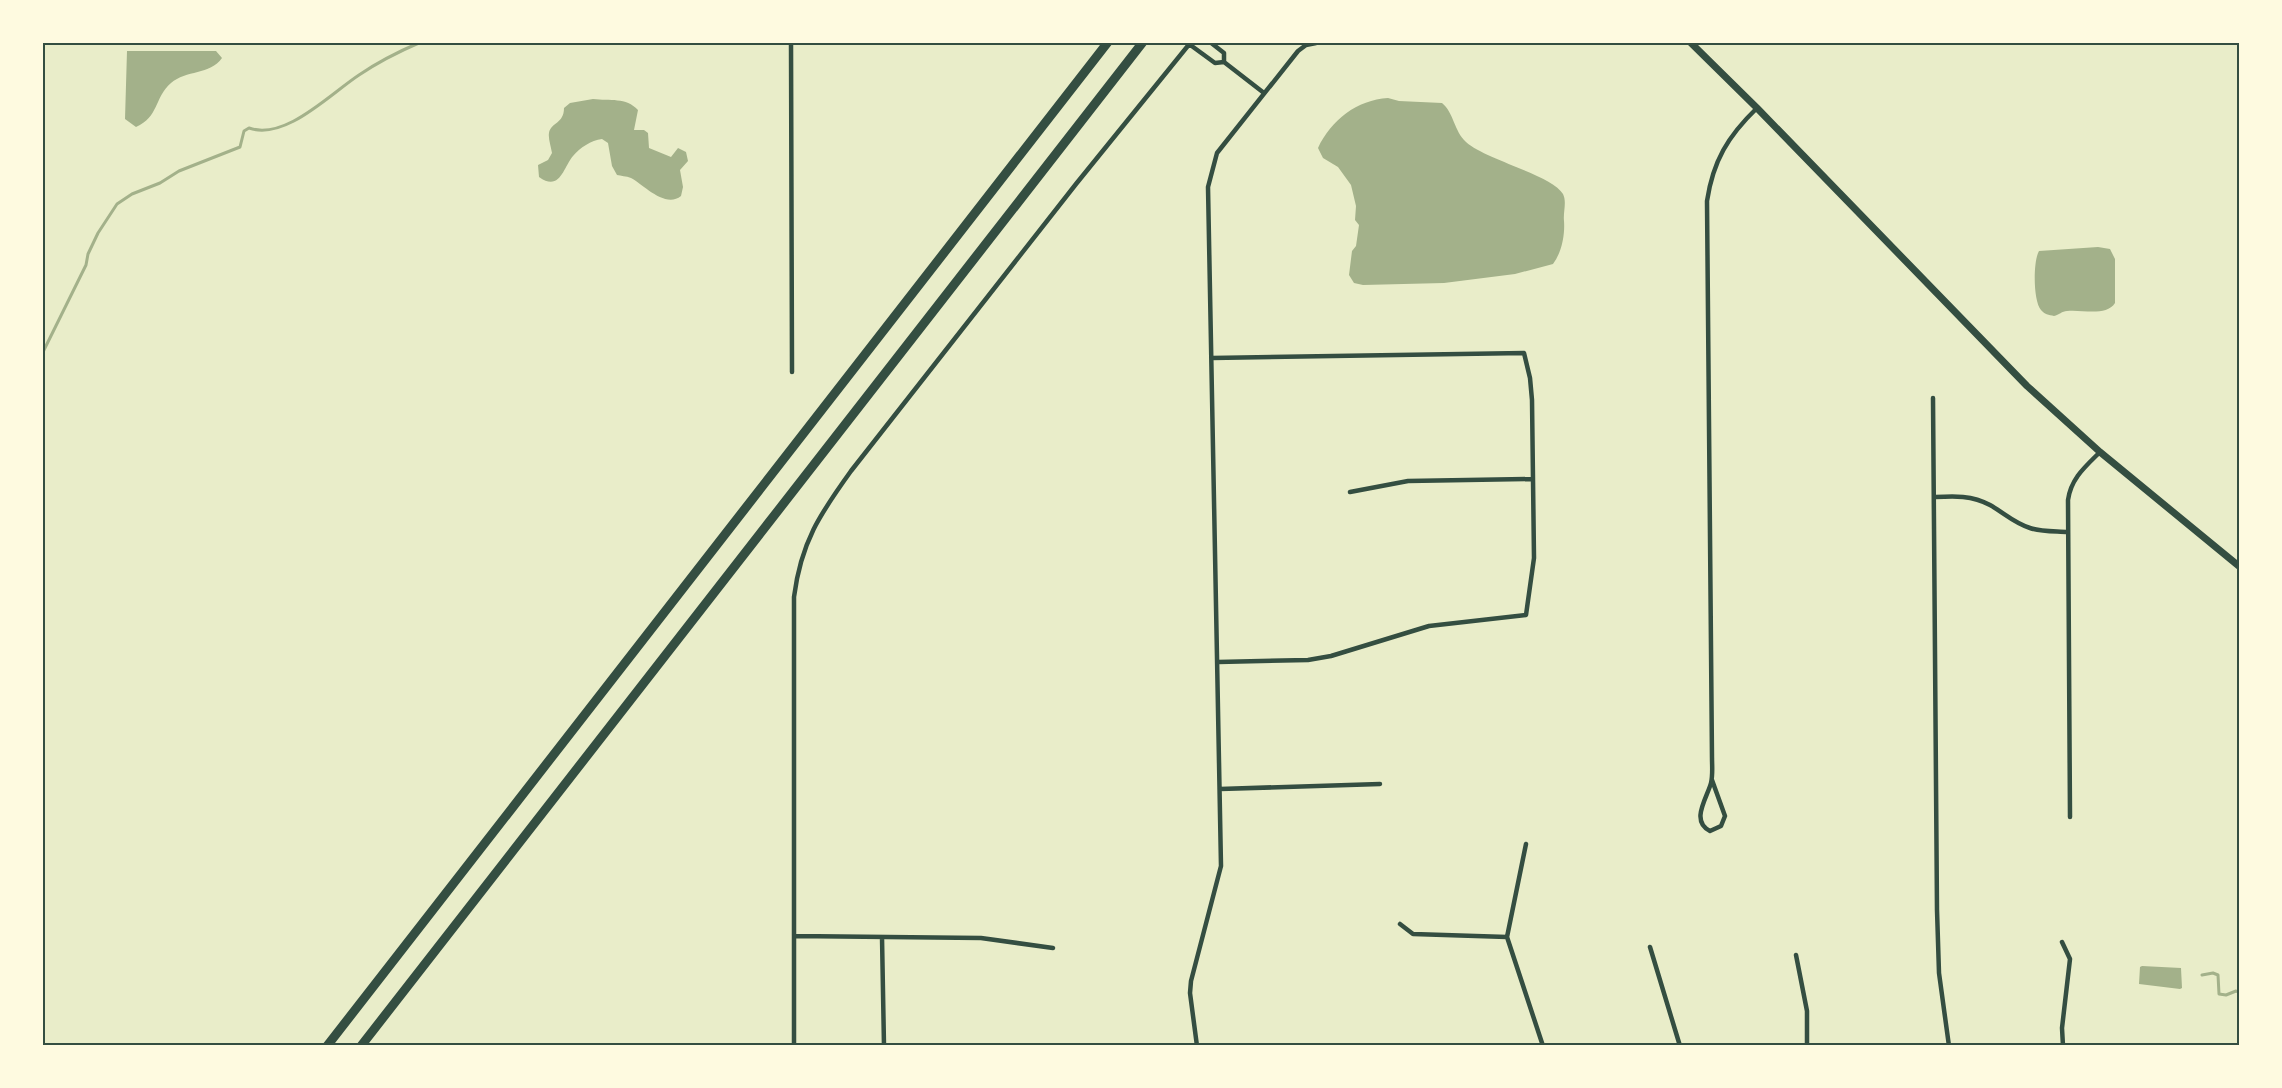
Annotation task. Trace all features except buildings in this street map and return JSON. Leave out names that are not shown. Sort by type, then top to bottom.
[{"type":"highway","points":[[327,1046],[1108,42]]},
{"type":"highway","points":[[361,1046],[1143,42]]},
{"type":"main road","points":[[1690,42],[2027,386],[2100,452],[2240,567]]},
{"type":"street","points":[[791,42],[792,372]]},
{"type":"street","points":[[1210,42],[1224,53],[1224,62]]},
{"type":"street","points":[[794,1046],[794,629],[796,578],[804,547],[824,509],[908,398],[1190,43],[1215,63],[1224,62],[1264,93]]},
{"type":"street","points":[[1197,1046],[1190,987],[1221,866],[1209,178],[1217,153],[1264,93],[1298,51],[1306,45],[1316,43]]},
{"type":"street","points":[[1712,780],[1725,816],[1721,826],[1710,831],[1700,823],[1700,816],[1712,780],[1707,201],[1710,179],[1717,159],[1743,122],[1757,108]]},
{"type":"street","points":[[1212,358],[1524,352],[1532,387],[1534,558],[1526,615],[1429,626],[1331,656],[1308,660],[1218,662]]},
{"type":"street","points":[[1933,398],[1937,910],[1939,973],[1949,1046]]},
{"type":"street","points":[[2070,818],[2068,532],[2070,489],[2075,478],[2100,452]]},
{"type":"street","points":[[1350,492],[1408,481],[1533,479]]},
{"type":"street","points":[[1935,497],[1962,496],[1978,500],[1992,506],[2011,520],[2032,529],[2068,532]]},
{"type":"street","points":[[1220,789],[1380,784]]},
{"type":"street","points":[[1526,844],[1507,936],[1543,1046]]},
{"type":"street","points":[[1400,924],[1413,934],[1507,936]]},
{"type":"street","points":[[794,936],[981,938],[1053,948]]},
{"type":"street","points":[[882,936],[884,1046]]},
{"type":"street","points":[[2062,942],[2070,959],[2062,1028],[2064,1046]]},
{"type":"street","points":[[1650,947],[1680,1046]]},
{"type":"street","points":[[1796,955],[1807,1011],[1807,1046]]},
{"type":"shaded area","points":[[127,51],[216,51],[222,58],[205,70],[184,76],[171,83],[153,113],[136,127],[125,119]]},
{"type":"shaded area","points":[[1388,98],[1399,101],[1442,103],[1462,138],[1475,149],[1546,180],[1563,194],[1565,200],[1564,232],[1561,249],[1553,264],[1515,274],[1444,283],[1363,285],[1354,283],[1349,275],[1359,225],[1355,220],[1356,206],[1351,185],[1338,167],[1323,158],[1318,148],[1330,129],[1346,113],[1366,103]]},
{"type":"shaded area","points":[[593,99],[617,100],[628,103],[638,110],[634,130],[644,130],[648,133],[649,148],[671,157],[678,148],[686,152],[688,161],[680,170],[683,187],[681,196],[668,200],[661,198],[631,178],[617,175],[612,166],[608,143],[602,139],[579,150],[556,180],[546,181],[539,177],[538,165],[548,160],[552,153],[550,129],[562,117],[564,108],[570,103]]},
{"type":"shaded area","points":[[2098,247],[2110,249],[2115,259],[2115,303],[2106,310],[2093,312],[2065,311],[2054,316],[2042,311],[2036,298],[2035,281],[2039,251]]},
{"type":"shaded area","points":[[2140,967],[2181,968],[2182,988],[2139,984]]},
{"type":"waterway","points":[[42,354],[86,265],[88,254],[98,233],[117,204],[179,171],[240,147],[244,131],[249,128],[263,130],[292,122],[321,104],[366,70],[421,42]]},
{"type":"waterway","points":[[2202,975],[2213,973],[2218,975],[2219,994],[2226,995],[2236,991],[2240,993]]}]
